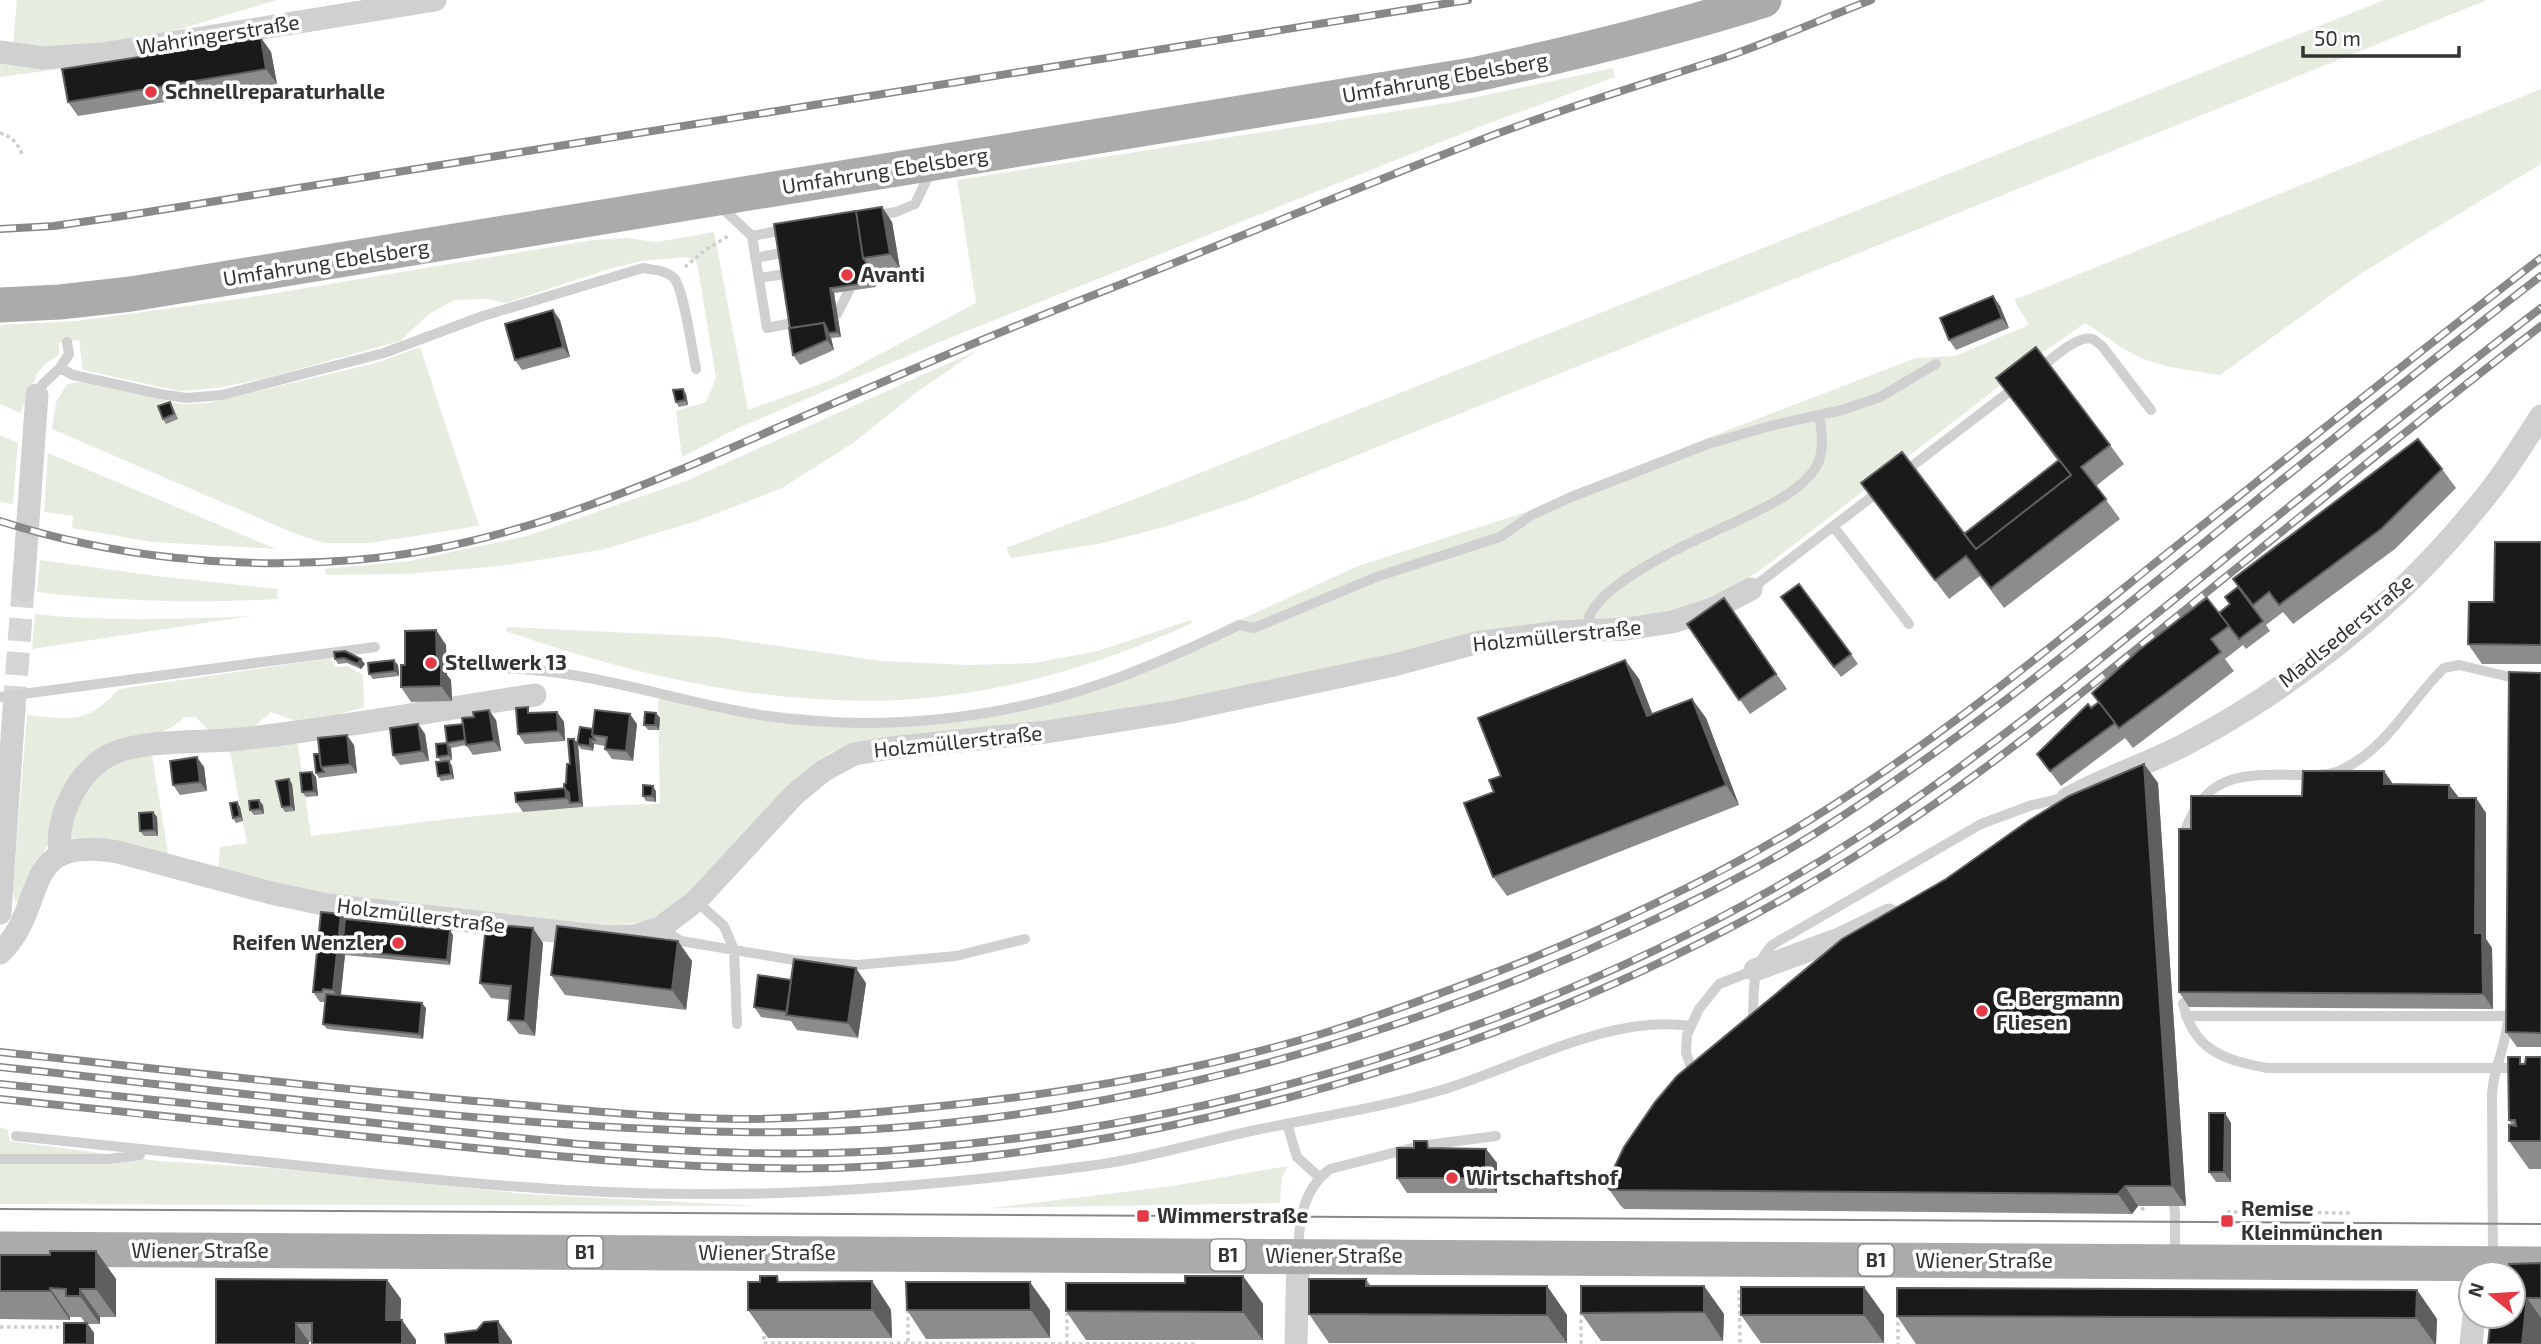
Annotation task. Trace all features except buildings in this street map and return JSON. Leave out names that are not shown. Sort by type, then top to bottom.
[{"type":"main road","name":"Umfahrung Ebelsberg","points":[[0,305],[131,294],[1472,75],[1687,25],[1764,0]]},
{"type":"main road","name":"Wiener Straße","points":[[0,1249],[2175,1262],[2457,1267]]},
{"type":"street","name":"Wahringerstraße","points":[[0,52],[43,58],[102,54],[435,0]]},
{"type":"street","points":[[23,590],[37,395]]},
{"type":"street","name":"Madlsederstraße","points":[[2011,835],[2074,795],[2182,746],[2240,712],[2322,655],[2384,606],[2478,507],[2541,416]]},
{"type":"street","name":"Holzmüllerstraße","points":[[60,853],[76,848],[118,852],[271,893],[342,907],[606,937],[634,936],[660,928],[696,901],[794,795],[823,771],[854,754],[1046,732],[1173,712],[1394,665],[1476,643],[1672,622],[1713,609],[1751,589]]},
{"type":"street","points":[[0,953],[17,929],[46,866],[60,853],[58,837],[78,784],[95,764],[114,753],[135,747],[240,739],[535,695]]},
{"type":"street","points":[[0,913],[7,703]]},
{"type":"street","points":[[1755,970],[1839,939],[1909,905]]},
{"type":"street","points":[[1296,1344],[1298,1256]]},
{"type":"lane","points":[[865,217],[896,212],[915,204],[934,164]]},
{"type":"lane","points":[[713,199],[752,236],[767,328],[792,323]]},
{"type":"lane","points":[[752,236],[778,231]]},
{"type":"lane","points":[[755,258],[781,253]]},
{"type":"lane","points":[[60,368],[73,375],[160,394],[186,398],[222,395],[384,354],[483,316],[643,268],[662,271],[674,278],[680,293],[696,369]]},
{"type":"lane","points":[[759,278],[785,274]]},
{"type":"lane","points":[[837,314],[849,291]]},
{"type":"lane","points":[[1898,477],[2083,338],[2093,339],[2102,346],[2151,410]]},
{"type":"lane","points":[[37,395],[69,354],[67,342]]},
{"type":"lane","points":[[468,666],[523,668],[590,678],[764,716],[819,722],[870,724],[930,720],[1004,709],[1111,681],[1239,625],[1254,628],[1379,576],[1500,537],[1532,515],[1571,496],[1707,444],[1842,410],[1880,397],[1936,364]]},
{"type":"lane","points":[[1587,631],[1589,615],[1601,600],[1628,578],[1678,549],[1774,504],[1798,485],[1816,467],[1822,449],[1819,415]]},
{"type":"lane","points":[[1751,589],[1887,485]]},
{"type":"lane","points":[[1833,526],[1909,624]]},
{"type":"lane","points":[[7,703],[75,687],[375,647]]},
{"type":"lane","points":[[2185,831],[2197,803],[2221,782],[2259,774],[2330,774],[2354,762],[2378,745],[2444,668],[2459,665],[2515,677],[2510,689]]},
{"type":"lane","points":[[1748,1036],[1752,1028],[1755,1003],[1755,970],[1761,956],[1772,945],[1981,824],[2074,795]]},
{"type":"lane","points":[[696,901],[724,926],[734,950],[737,1024]]},
{"type":"lane","points":[[660,928],[681,941],[794,960],[856,965],[956,956],[1025,939]]},
{"type":"lane","points":[[1716,1070],[1698,1070],[1689,1064],[1686,1053],[1687,1035],[1699,1009],[1719,984],[1755,970]]},
{"type":"lane","points":[[2183,1003],[2193,1031],[2207,1047],[2221,1057],[2267,1068],[2509,1069]]},
{"type":"lane","points":[[2482,1260],[2492,1093],[2495,1068],[2505,1045],[2508,1003]]},
{"type":"lane","points":[[2186,1016],[2508,1016]]},
{"type":"lane","points":[[16,1136],[559,1190],[695,1194],[780,1193],[935,1184],[1152,1156],[1443,1090],[1580,1041],[1629,1027],[1654,1024],[1691,1026]]},
{"type":"lane","points":[[1287,1124],[1297,1157],[1319,1177]]},
{"type":"lane","points":[[1298,1256],[1305,1202],[1319,1177],[1330,1169],[1420,1146],[1496,1136]]},
{"type":"lane","points":[[0,1159],[108,1159],[160,1152]]},
{"type":"lane","points":[[2169,1185],[2175,1212],[2175,1262]]},
{"type":"path","points":[[0,133],[10,136],[22,154]]},
{"type":"path","points":[[674,278],[704,251],[742,226]]},
{"type":"path","points":[[2135,1202],[2145,1211]]},
{"type":"path","points":[[2227,1212],[2351,1213]]},
{"type":"path","points":[[1739,1290],[1740,1344]]},
{"type":"path","points":[[1581,1303],[1581,1344]]},
{"type":"path","points":[[1898,1304],[1898,1344]]},
{"type":"path","points":[[908,1309],[908,1343]]},
{"type":"path","points":[[1067,1309],[1067,1344]]},
{"type":"path","points":[[764,1318],[764,1343],[1196,1344]]},
{"type":"path","points":[[0,1326],[68,1327]]},
{"type":"shaded area","points":[[17,0],[277,0],[153,37],[65,50],[13,43]]},
{"type":"shaded area","points":[[2384,0],[2487,0],[1248,499],[1164,527],[1098,544],[1011,558],[1006,548],[1150,493]]},
{"type":"shaded area","points":[[0,63],[60,69],[0,77]]},
{"type":"shaded area","points":[[1613,68],[1615,77],[1479,127],[942,341],[736,429],[682,457],[676,411],[706,402],[716,378],[697,263],[684,257],[641,261],[609,269],[506,303],[486,299],[454,300],[429,314],[400,341],[267,378],[217,388],[179,391],[83,370],[79,340],[59,343],[59,355],[45,364],[37,374],[20,413],[0,404],[0,325],[77,321],[246,298],[593,240],[627,238],[656,242],[714,232],[748,410],[831,380],[976,303],[957,180],[1448,103]]},
{"type":"shaded area","points":[[2541,89],[2541,164],[2360,274],[2220,375],[2155,363],[2135,355],[2085,323],[1762,569],[1717,598],[1678,612],[1170,703],[1044,723],[867,741],[832,752],[817,761],[705,882],[675,906],[648,921],[604,927],[336,896],[218,872],[220,847],[247,843],[229,747],[297,738],[311,836],[529,811],[660,804],[658,702],[664,692],[768,711],[856,719],[939,716],[1055,693],[1107,677],[1196,640],[1358,566],[1523,513],[1916,358],[1955,356],[2029,325],[2014,300]]},
{"type":"shaded area","points":[[420,347],[479,526],[370,543],[324,543],[296,534],[52,429],[56,402],[67,384],[80,382],[182,404],[207,403],[376,363]]},
{"type":"shaded area","points":[[978,350],[917,392],[853,443],[782,488],[697,521],[601,550],[501,566],[407,574],[327,575],[324,569],[410,561],[527,536],[686,481]]},
{"type":"shaded area","points":[[0,435],[18,443],[13,504],[0,502]]},
{"type":"shaded area","points":[[48,453],[276,549],[152,542],[72,528],[73,516],[44,512]]},
{"type":"shaded area","points":[[40,560],[278,589],[277,599],[157,601],[37,592]]},
{"type":"shaded area","points":[[35,614],[116,619],[251,616],[32,649]]},
{"type":"shaded area","points":[[1191,620],[1192,623],[1123,652],[1013,684],[938,697],[850,701],[800,698],[700,684],[602,661],[506,631],[507,627],[717,637],[881,661],[970,665],[1034,663],[1098,651]]},
{"type":"shaded area","points":[[331,658],[335,667],[347,666],[363,675],[364,707],[309,723],[271,712],[249,731],[209,731],[196,717],[185,717],[156,735],[102,750],[43,853],[36,860],[20,900],[15,902],[13,891],[27,715],[78,717],[97,709],[119,689]]},
{"type":"shaded area","points":[[152,754],[168,854],[144,851],[111,841],[72,839],[66,836],[74,805],[103,766]]},
{"type":"shaded area","points":[[0,1128],[7,1129],[10,1141],[159,1161],[271,1168],[526,1194],[759,1206],[0,1204]]},
{"type":"shaded area","points":[[1288,1166],[1282,1177],[1280,1203],[991,1208],[1172,1186]]},
{"type":"tunnel","points":[[14,709],[23,590]]},
{"type":"tram line","points":[[0,1209],[2541,1224]]},
{"type":"railway","points":[[0,229],[54,226],[123,216],[1468,0]]},
{"type":"railway","points":[[0,521],[86,544],[130,552],[220,562],[265,563],[354,560],[411,553],[522,527],[630,490],[987,338],[1447,153],[1552,114],[1742,51],[1871,0]]},
{"type":"railway","points":[[0,1052],[474,1101],[640,1115],[763,1119],[831,1116],[972,1103],[1073,1089],[1223,1060],[1321,1034],[1453,989],[1603,928],[1741,860],[1808,821],[1896,764],[2022,670],[2541,258]]},
{"type":"railway","points":[[0,1067],[461,1116],[646,1129],[739,1132],[852,1130],[967,1121],[1083,1104],[1197,1080],[1311,1051],[1422,1015],[1530,974],[1634,929],[1705,895],[1819,831],[2009,698],[2541,276]]},
{"type":"railway","points":[[0,1084],[578,1144],[703,1151],[869,1152],[1034,1136],[1160,1115],[1285,1085],[1409,1048],[1530,1004],[1648,953],[1761,895],[1868,831],[2030,715],[2541,308]]},
{"type":"railway","points":[[0,1099],[574,1158],[731,1167],[836,1168],[1024,1152],[1117,1136],[1210,1117],[1385,1070],[1471,1041],[1640,972],[1801,889],[1879,841],[2038,728],[2541,326]]},
{"type":"place","name":"Schnellreparaturhalle","points":[[151,92]]},
{"type":"place","name":"Avanti","points":[[847,275]]},
{"type":"place","name":"Stellwerk 13","points":[[431,663]]},
{"type":"place","name":"Reifen Wenzler","points":[[398,943]]},
{"type":"place","name":"C. Bergmann Fliesen","points":[[1982,1011]]},
{"type":"place","name":"Wirtschaftshof","points":[[1452,1178]]},
{"type":"place","name":"Wimmerstraße","points":[[1143,1216]]},
{"type":"place","name":"Remise Kleinmünchen","points":[[2227,1221]]}]
